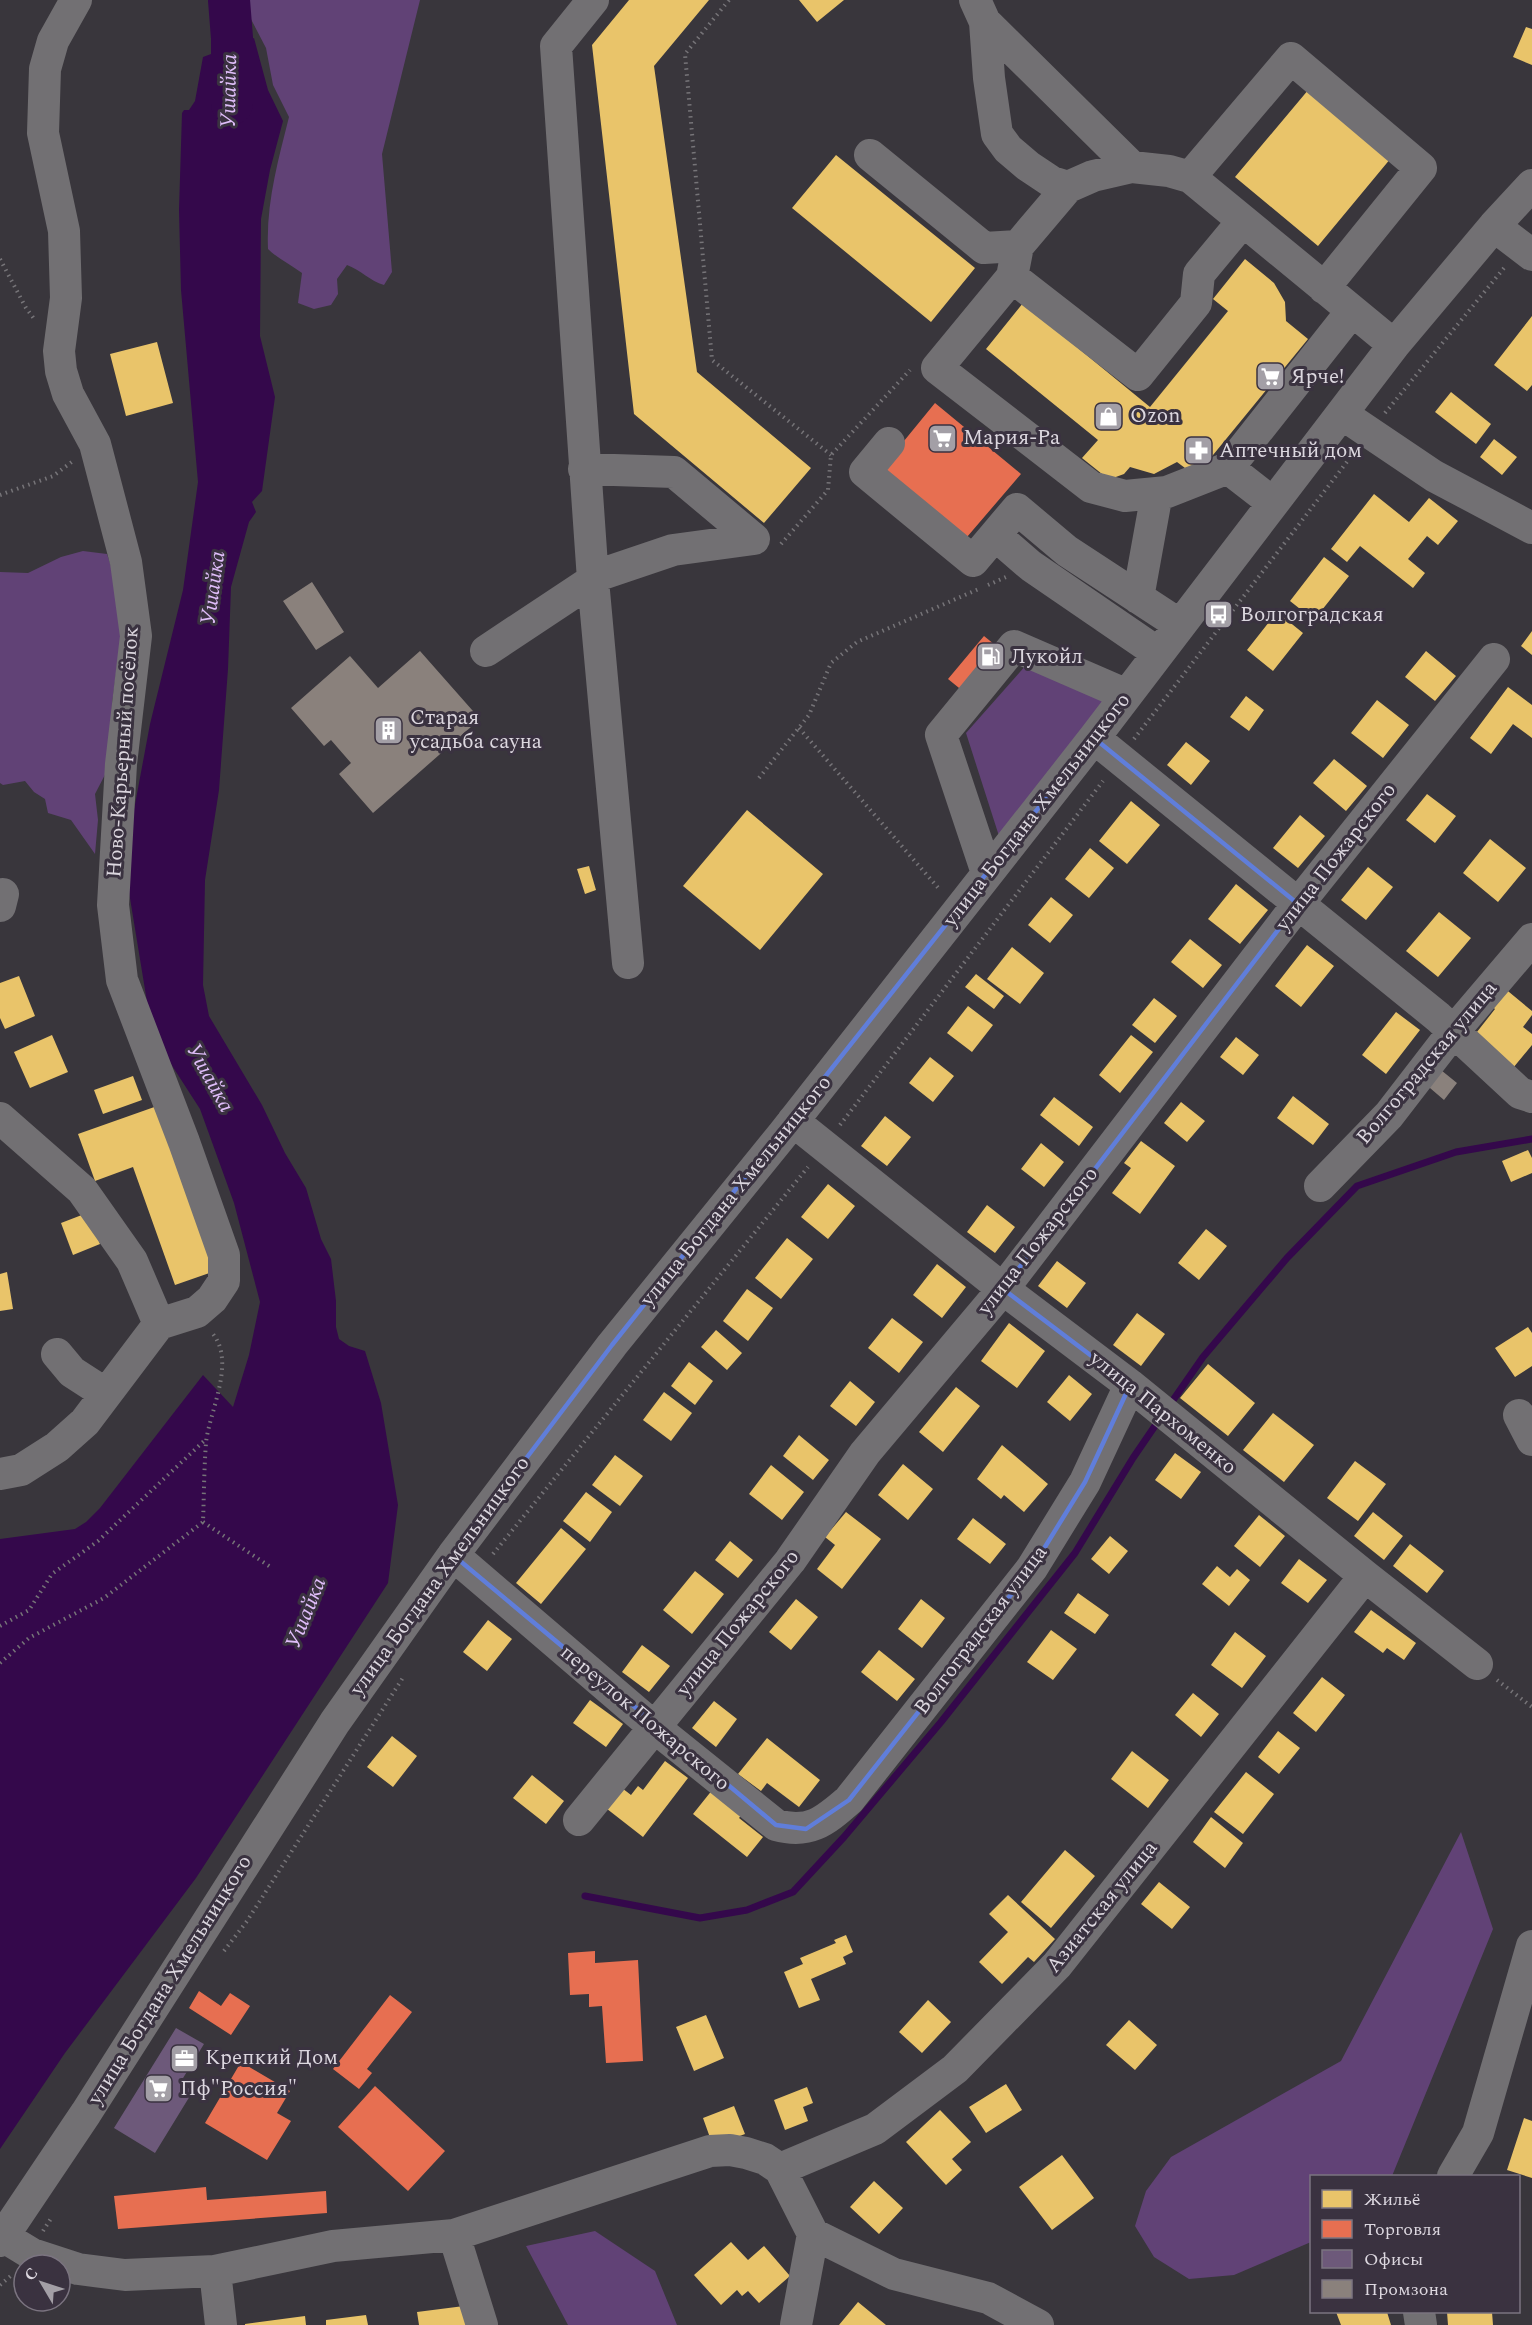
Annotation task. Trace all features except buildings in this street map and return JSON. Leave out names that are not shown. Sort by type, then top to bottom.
[{"type":"street","name":"Ново-Карьерный посёлок","points":[[76,0],[53,41],[45,69],[43,133],[64,231],[66,298],[59,351],[61,372],[68,394],[95,444],[126,562],[136,636],[121,764],[113,905],[122,980],[224,1255],[224,1281],[212,1299],[197,1312],[159,1324]]},
{"type":"street","points":[[593,0],[556,46],[584,469],[628,963]]},
{"type":"street","points":[[980,11],[1132,167]]},
{"type":"street","points":[[980,11],[997,134],[1008,149],[1028,166],[1052,182],[1068,187]]},
{"type":"street","points":[[1190,177],[1291,58],[1421,168],[1324,288]]},
{"type":"street","points":[[870,155],[984,248],[1018,246]]},
{"type":"street","points":[[1352,310],[1228,468],[1167,492],[1125,496],[1091,487],[937,368],[1012,277],[1018,246],[1068,187],[1093,177],[1132,167],[1169,171],[1190,177],[1324,288],[1352,310],[1394,345]]},
{"type":"street","name":"улица Богдана Хмельницкого","points":[[11,2243],[86,2113],[335,1722],[464,1565],[612,1345],[793,1121],[1094,738],[1394,345],[1532,184]]},
{"type":"street","points":[[1012,277],[1138,375],[1196,303],[1199,274],[1243,221]]},
{"type":"street","points":[[1494,226],[1526,251]]},
{"type":"street","points":[[1342,414],[1434,476],[1532,528]]},
{"type":"street","points":[[889,442],[865,472],[973,561],[1017,509],[1067,550],[1180,625]]},
{"type":"street","points":[[1228,468],[1273,503]]},
{"type":"street","points":[[486,651],[602,574],[673,550],[754,539],[674,472],[584,469]]},
{"type":"street","points":[[1138,598],[1157,493]]},
{"type":"street","points":[[995,535],[1028,563],[1158,653]]},
{"type":"street","points":[[1028,563],[1048,535]]},
{"type":"street","points":[[987,873],[941,735],[1014,646],[1127,695]]},
{"type":"street","name":"улица Пожарского","points":[[579,1820],[790,1561],[864,1453],[1003,1289],[1298,904],[1494,659]]},
{"type":"street","points":[[1094,738],[1438,1017],[1520,1093],[1532,1097]]},
{"type":"street","name":"Волгоградская улица","points":[[1320,1186],[1389,1115],[1453,1032],[1532,939]]},
{"type":"street","points":[[0,1118],[82,1190],[132,1261],[159,1324],[85,1422],[57,1447],[21,1470],[0,1474]]},
{"type":"street","name":"улица Пархоменко","points":[[793,1121],[1003,1289],[1130,1385],[1477,1664]]},
{"type":"street","points":[[57,1354],[72,1372],[106,1394]]},
{"type":"street","name":"Волгоградская улица","points":[[849,1800],[1032,1568],[1085,1482],[1130,1385]]},
{"type":"street","name":"переулок Пожарского","points":[[464,1565],[654,1727],[776,1825],[790,1829],[806,1829],[830,1816],[849,1800]]},
{"type":"street","name":"Азиатская улица","points":[[780,2169],[875,2129],[955,2069],[1057,1965],[1365,1576]]},
{"type":"street","points":[[1454,2175],[1478,2133],[1532,1946]]},
{"type":"street","points":[[11,2243],[78,2269],[125,2275],[215,2271],[333,2246],[454,2235],[710,2151],[730,2150],[765,2159],[780,2169],[813,2234],[894,2274],[988,2298],[1038,2325]]},
{"type":"street","points":[[796,2325],[813,2234]]},
{"type":"street","points":[[454,2235],[482,2325]]},
{"type":"street","points":[[215,2271],[221,2325]]},
{"type":"path","points":[[729,0],[685,54],[712,360],[831,455]]},
{"type":"path","points":[[464,1565],[824,1146],[1369,433],[1526,251]]},
{"type":"path","points":[[0,259],[26,308],[59,351]]},
{"type":"path","points":[[0,495],[53,476],[95,444]]},
{"type":"path","points":[[759,778],[809,715],[831,663],[856,642],[1028,563]]},
{"type":"path","points":[[799,728],[958,911]]},
{"type":"path","points":[[203,1522],[206,1440],[219,1393],[221,1359]]},
{"type":"path","points":[[0,1626],[29,1610],[52,1574],[98,1541],[206,1440]]},
{"type":"path","points":[[203,1522],[272,1568]]},
{"type":"path","points":[[0,1663],[29,1638],[104,1598],[203,1522]]},
{"type":"path","points":[[1477,1664],[1532,1707]]},
{"type":"path","points":[[219,1958],[247,1921],[405,1674]]},
{"type":"path","points":[[0,2285],[12,2274],[11,2243],[55,2212]]},
{"type":"highlighted area","points":[[1094,738],[1298,904],[1003,1289],[1130,1385],[1085,1482],[1032,1568],[849,1800],[806,1829],[776,1825],[453,1555],[612,1345]]},
{"type":"shaded area","points":[[241,0],[420,0],[382,154],[392,272],[384,285],[347,265],[337,279],[338,294],[331,305],[314,309],[298,303],[302,273],[268,249],[271,199],[289,117],[273,85],[266,48]]},
{"type":"shaded area","points":[[83,551],[107,554],[115,578],[121,637],[112,703],[110,765],[95,794],[98,820],[95,854],[71,820],[48,813],[45,799],[34,792],[25,781],[3,785],[0,783],[0,572],[28,573],[61,557]]},
{"type":"shaded area","points":[[1027,664],[1110,695],[999,836],[966,733]]},
{"type":"shaded area","points":[[1461,1832],[1493,1929],[1392,2175],[1310,2175],[1310,2242],[1234,2275],[1189,2279],[1154,2257],[1135,2226],[1146,2191],[1171,2157],[1341,2061]]},
{"type":"shaded area","points":[[595,2231],[655,2271],[677,2325],[568,2325],[526,2246]]},
{"type":"water","points":[[254,38],[268,90],[283,121],[270,170],[261,219],[260,336],[275,397],[262,491],[252,502],[256,512],[249,522],[231,587],[228,669],[219,790],[205,880],[203,985],[209,1016],[262,1105],[285,1153],[306,1188],[321,1239],[331,1259],[339,1339],[349,1346],[365,1351],[381,1403],[398,1505],[388,1583],[196,1878],[65,2053],[0,2149],[0,1539],[75,1529],[86,1522],[100,1508],[203,1375],[233,1407],[249,1355],[260,1302],[234,1203],[200,1109],[169,1061],[149,1014],[128,886],[131,826],[150,724],[183,590],[198,482],[181,290],[179,210],[182,113],[184,110],[189,110],[195,101],[203,57]]},
{"type":"waterway","name":"Ушайка","points":[[229,0],[232,38],[232,104]]},
{"type":"waterway","points":[[1169,1406],[1203,1357],[1287,1258],[1357,1186],[1456,1152],[1532,1139]]},
{"type":"waterway","points":[[585,1896],[700,1918],[747,1910],[793,1892],[844,1837],[941,1722],[1075,1553],[1159,1420]]},
{"type":"place","name":"Ярче!","points":[[1270,377]]},
{"type":"place","name":"Ozon","points":[[1109,416]]},
{"type":"place","name":"Мария-Ра","points":[[942,438]]},
{"type":"place","name":"Аптечный дом","points":[[1198,451]]},
{"type":"place","name":"Волгоградская","points":[[1219,615]]},
{"type":"place","name":"Лукойл","points":[[990,657]]},
{"type":"place","name":"Старая усадьба сауна","points":[[389,730]]},
{"type":"place","name":"Крепкий Дом","points":[[184,2058]]},
{"type":"place","name":"Пф\"Россия\"","points":[[159,2089]]}]
